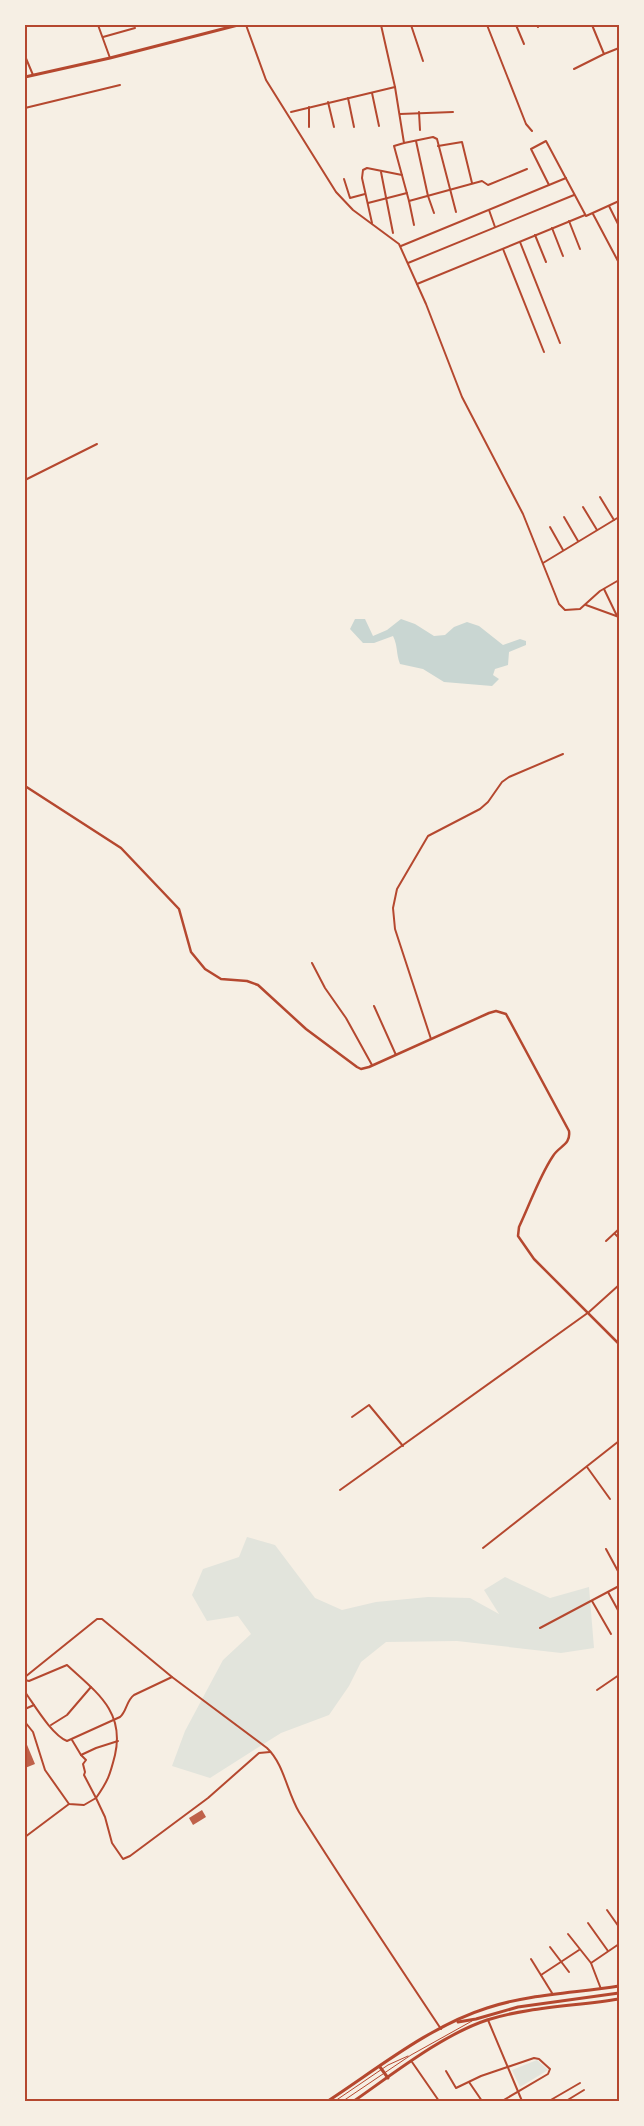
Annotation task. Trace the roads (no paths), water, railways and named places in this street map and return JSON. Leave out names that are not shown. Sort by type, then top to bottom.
[{"type":"main road","points":[[25,78],[238,25]]},
{"type":"main road","points":[[328,2101],[441,2028],[468,2015],[506,2002],[619,1986]]},
{"type":"main road","points":[[455,2022],[476,2019],[518,2006],[619,1993]]},
{"type":"main road","points":[[354,2101],[446,2040],[474,2025],[509,2014],[619,1999]]},
{"type":"main road","points":[[381,2068],[388,2078]]},
{"type":"street","points":[[98,25],[110,58]]},
{"type":"street","points":[[246,25],[264,77],[340,197],[353,210],[392,237],[400,247],[417,284],[462,397],[524,514],[557,600],[565,610],[575,611],[619,580]]},
{"type":"street","points":[[381,25],[395,87],[404,143]]},
{"type":"street","points":[[411,25],[423,61]]},
{"type":"street","points":[[488,25],[526,124],[532,131]]},
{"type":"street","points":[[516,25],[524,44]]},
{"type":"street","points":[[592,25],[604,54]]},
{"type":"street","points":[[103,37],[135,28]]},
{"type":"street","points":[[574,69],[619,48]]},
{"type":"street","points":[[25,56],[34,75]]},
{"type":"street","points":[[25,108],[120,85]]},
{"type":"street","points":[[290,112],[395,87]]},
{"type":"street","points":[[372,93],[379,126]]},
{"type":"street","points":[[348,98],[354,127]]},
{"type":"street","points":[[328,102],[334,127]]},
{"type":"street","points":[[309,107],[309,127]]},
{"type":"street","points":[[419,112],[420,130]]},
{"type":"street","points":[[400,114],[453,112]]},
{"type":"street","points":[[414,225],[394,146],[436,137],[456,212]]},
{"type":"street","points":[[416,141],[428,196],[434,213]]},
{"type":"street","points":[[438,146],[462,142],[472,183]]},
{"type":"street","points":[[549,185],[532,151],[533,146],[548,142],[585,215]]},
{"type":"street","points":[[372,224],[362,178],[363,170],[367,168],[402,176]]},
{"type":"street","points":[[409,201],[472,183],[483,181],[488,185],[528,169]]},
{"type":"street","points":[[381,172],[393,233]]},
{"type":"street","points":[[400,247],[566,178]]},
{"type":"street","points":[[344,179],[350,198],[366,194]]},
{"type":"street","points":[[368,203],[407,193]]},
{"type":"street","points":[[408,263],[574,195]]},
{"type":"street","points":[[417,284],[569,221],[585,215],[588,217],[619,201]]},
{"type":"street","points":[[608,206],[619,226]]},
{"type":"street","points":[[489,210],[495,227]]},
{"type":"street","points":[[594,214],[619,263]]},
{"type":"street","points":[[569,221],[580,249]]},
{"type":"street","points":[[552,228],[563,256]]},
{"type":"street","points":[[535,235],[546,262]]},
{"type":"street","points":[[520,242],[560,344]]},
{"type":"street","points":[[503,248],[544,352]]},
{"type":"street","points":[[25,480],[96,444]]},
{"type":"street","points":[[600,497],[614,520]]},
{"type":"street","points":[[583,507],[596,530]]},
{"type":"street","points":[[543,562],[619,517]]},
{"type":"street","points":[[564,518],[578,541]]},
{"type":"street","points":[[550,527],[563,550]]},
{"type":"street","points":[[604,589],[618,617]]},
{"type":"street","points":[[586,605],[618,617]]},
{"type":"street","points":[[432,1040],[395,929],[393,908],[397,889],[428,836],[480,809],[488,802],[502,782],[510,776],[563,754]]},
{"type":"street","points":[[25,786],[121,848],[179,909],[191,952],[214,976],[227,980],[247,981],[258,985],[306,1029],[361,1069],[496,1011],[506,1014],[569,1131],[567,1143],[552,1157],[519,1227],[518,1236],[534,1260],[589,1312],[619,1344]]},
{"type":"street","points":[[312,963],[372,1065]]},
{"type":"street","points":[[374,1006],[396,1055]]},
{"type":"street","points":[[606,1241],[619,1230]]},
{"type":"street","points":[[615,1234],[619,1238]]},
{"type":"street","points":[[340,1490],[589,1312],[619,1286]]},
{"type":"street","points":[[352,1417],[369,1406],[403,1446]]},
{"type":"street","points":[[483,1548],[619,1441]]},
{"type":"street","points":[[587,1466],[610,1500]]},
{"type":"street","points":[[606,1549],[619,1573]]},
{"type":"street","points":[[540,1628],[619,1586]]},
{"type":"street","points":[[608,1592],[619,1612]]},
{"type":"street","points":[[592,1601],[611,1634]]},
{"type":"street","points":[[25,1679],[99,1619],[274,1755],[298,1809],[361,1909],[441,2028]]},
{"type":"street","points":[[25,1679],[29,1681],[67,1665],[99,1694],[115,1718],[118,1740],[109,1779],[96,1798],[84,1805],[69,1804],[25,1837]]},
{"type":"street","points":[[597,1690],[619,1675]]},
{"type":"street","points":[[25,1692],[62,1739],[72,1740],[123,1714],[130,1698],[172,1677]]},
{"type":"street","points":[[50,1726],[67,1715],[91,1687]]},
{"type":"street","points":[[25,1709],[34,1705]]},
{"type":"street","points":[[25,1722],[33,1732],[45,1770],[69,1804]]},
{"type":"street","points":[[72,1740],[86,1760],[83,1764],[86,1772],[84,1775],[105,1817],[112,1843],[123,1859],[190,1813],[259,1753],[270,1752]]},
{"type":"street","points":[[82,1756],[96,1748],[118,1740]]},
{"type":"street","points":[[607,1910],[619,1927]]},
{"type":"street","points":[[588,1923],[608,1951]]},
{"type":"street","points":[[568,1934],[591,1963],[601,1989]]},
{"type":"street","points":[[591,1963],[619,1944]]},
{"type":"street","points":[[550,1948],[569,1972]]},
{"type":"street","points":[[541,1975],[580,1950]]},
{"type":"street","points":[[531,1959],[553,1995]]},
{"type":"street","points":[[488,2020],[522,2101]]},
{"type":"street","points":[[446,2072],[456,2088],[507,2067],[537,2058],[550,2069],[548,2074],[502,2101]]},
{"type":"street","points":[[412,2062],[439,2101]]},
{"type":"street","points":[[469,2082],[482,2101]]},
{"type":"street","points":[[549,2101],[580,2083]]},
{"type":"street","points":[[566,2101],[584,2090]]},
{"type":"lane","points":[[335,2101],[381,2068],[411,2055],[476,2019]]},
{"type":"lane","points":[[344,2101],[411,2055]]}]
